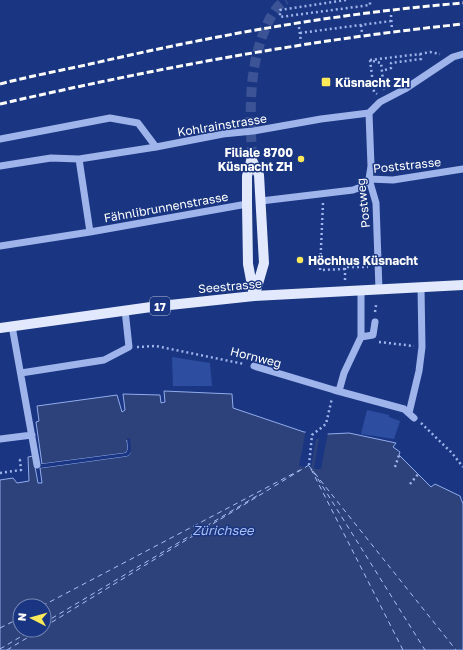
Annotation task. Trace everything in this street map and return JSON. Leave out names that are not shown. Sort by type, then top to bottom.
[{"type":"main road","points":[[252,159],[259,175],[264,263],[254,296],[248,264],[247,204],[247,176],[252,159]]},
{"type":"main road","name":"Seestrasse","points":[[0,328],[125,310],[254,296],[421,288],[462,284]]},
{"type":"street","points":[[369,113],[380,102],[406,89],[453,57],[463,54]]},
{"type":"street","name":"Kohlrainstrasse","points":[[0,166],[51,158],[79,159],[156,147],[223,134],[253,131],[321,119],[369,113]]},
{"type":"street","name":"Postweg","points":[[369,113],[371,166],[369,180],[376,203],[379,290]]},
{"type":"street","points":[[0,139],[110,118],[138,123],[156,147]]},
{"type":"street","name":"Fähnlibrunnenstrasse","points":[[79,159],[82,188],[90,232]]},
{"type":"street","name":"Poststrasse","points":[[261,201],[353,190],[361,187],[369,180],[393,180],[463,169]]},
{"type":"street","name":"Fähnlibrunnenstrasse","points":[[0,246],[90,232],[247,204]]},
{"type":"street","points":[[412,415],[422,347],[421,288]]},
{"type":"street","points":[[336,391],[360,338],[361,291]]},
{"type":"street","points":[[21,373],[104,360],[129,347],[125,310]]},
{"type":"street","points":[[360,338],[373,335],[375,322]]},
{"type":"street","points":[[12,326],[36,465]]},
{"type":"street","name":"Hornweg","points":[[254,366],[336,391],[404,409],[412,415]]},
{"type":"street","points":[[0,439],[32,435]]},
{"type":"path","points":[[346,0],[280,10],[280,17],[370,5],[370,0]]},
{"type":"path","points":[[391,15],[392,30]]},
{"type":"path","points":[[300,33],[392,22]]},
{"type":"path","points":[[361,25],[362,33]]},
{"type":"path","points":[[299,27],[301,42]]},
{"type":"path","points":[[370,60],[430,52]]},
{"type":"path","points":[[382,71],[391,68],[390,63],[421,59],[420,54]]},
{"type":"path","points":[[370,60],[381,63],[385,99]]},
{"type":"path","points":[[370,60],[374,92],[385,99]]},
{"type":"path","points":[[323,194],[320,270],[345,270],[345,267],[369,267]]},
{"type":"path","points":[[345,270],[345,291]]},
{"type":"path","points":[[373,335],[379,342],[422,347]]},
{"type":"path","name":"Hornweg","points":[[129,347],[156,346],[254,366]]},
{"type":"path","points":[[309,465],[312,435],[326,424],[336,391]]},
{"type":"path","points":[[412,415],[452,453],[463,467]]},
{"type":"path","points":[[395,467],[399,455]]},
{"type":"path","points":[[0,473],[22,470],[20,460],[23,460]]},
{"type":"path","points":[[410,484],[419,473]]},
{"type":"shaded area","points":[[172,357],[210,363],[212,386],[173,386]]},
{"type":"shaded area","points":[[367,410],[389,415],[389,417],[400,421],[394,439],[361,434]]},
{"type":"water","name":"Zürichsee","points":[[164,391],[232,394],[233,408],[304,432],[328,434],[349,433],[396,443],[393,447],[400,452],[399,455],[431,487],[435,484],[460,496],[463,504],[463,650],[0,650],[0,480],[13,478],[17,483],[29,481],[28,457],[33,456],[38,483],[42,483],[40,468],[127,456],[130,454],[127,440],[128,449],[126,453],[42,464],[36,422],[39,421],[37,406],[117,395],[122,412],[125,410],[123,394],[160,395],[161,403],[165,402]]},
{"type":"pier","points":[[306,430],[328,432],[321,469],[315,469],[314,467],[319,439],[316,439],[311,468],[299,466]]},
{"type":"pier","points":[[128,438],[130,439],[131,449],[130,454],[127,456],[40,468],[42,464],[126,453],[128,449]]},
{"type":"ferry route","points":[[52,622],[309,465]]},
{"type":"ferry route","points":[[309,466],[456,650]]},
{"type":"ferry route","points":[[311,469],[403,650]]},
{"type":"ferry route","points":[[52,601],[300,470]]},
{"type":"ferry route","points":[[313,471],[425,650]]},
{"type":"ferry route","points":[[52,618],[260,494]]},
{"type":"ferry route","points":[[0,628],[12,622]]},
{"type":"ferry route","points":[[0,649],[19,638]]},
{"type":"ferry route","points":[[7,650],[27,638]]},
{"type":"tunnel","points":[[252,157],[251,107],[253,75],[256,58],[260,43],[270,19],[277,8],[286,0]]},
{"type":"railway","points":[[0,84],[232,34],[324,19],[417,7],[463,3]]},
{"type":"railway","points":[[0,104],[115,79],[230,57],[346,38],[463,24]]},
{"type":"place","name":"Küsnacht ZH","points":[[326,82]]},
{"type":"place","name":"Filiale 8700 Küsnacht ZH","points":[[301,159]]},
{"type":"place","name":"Höchhus Küsnacht","points":[[300,260]]}]
